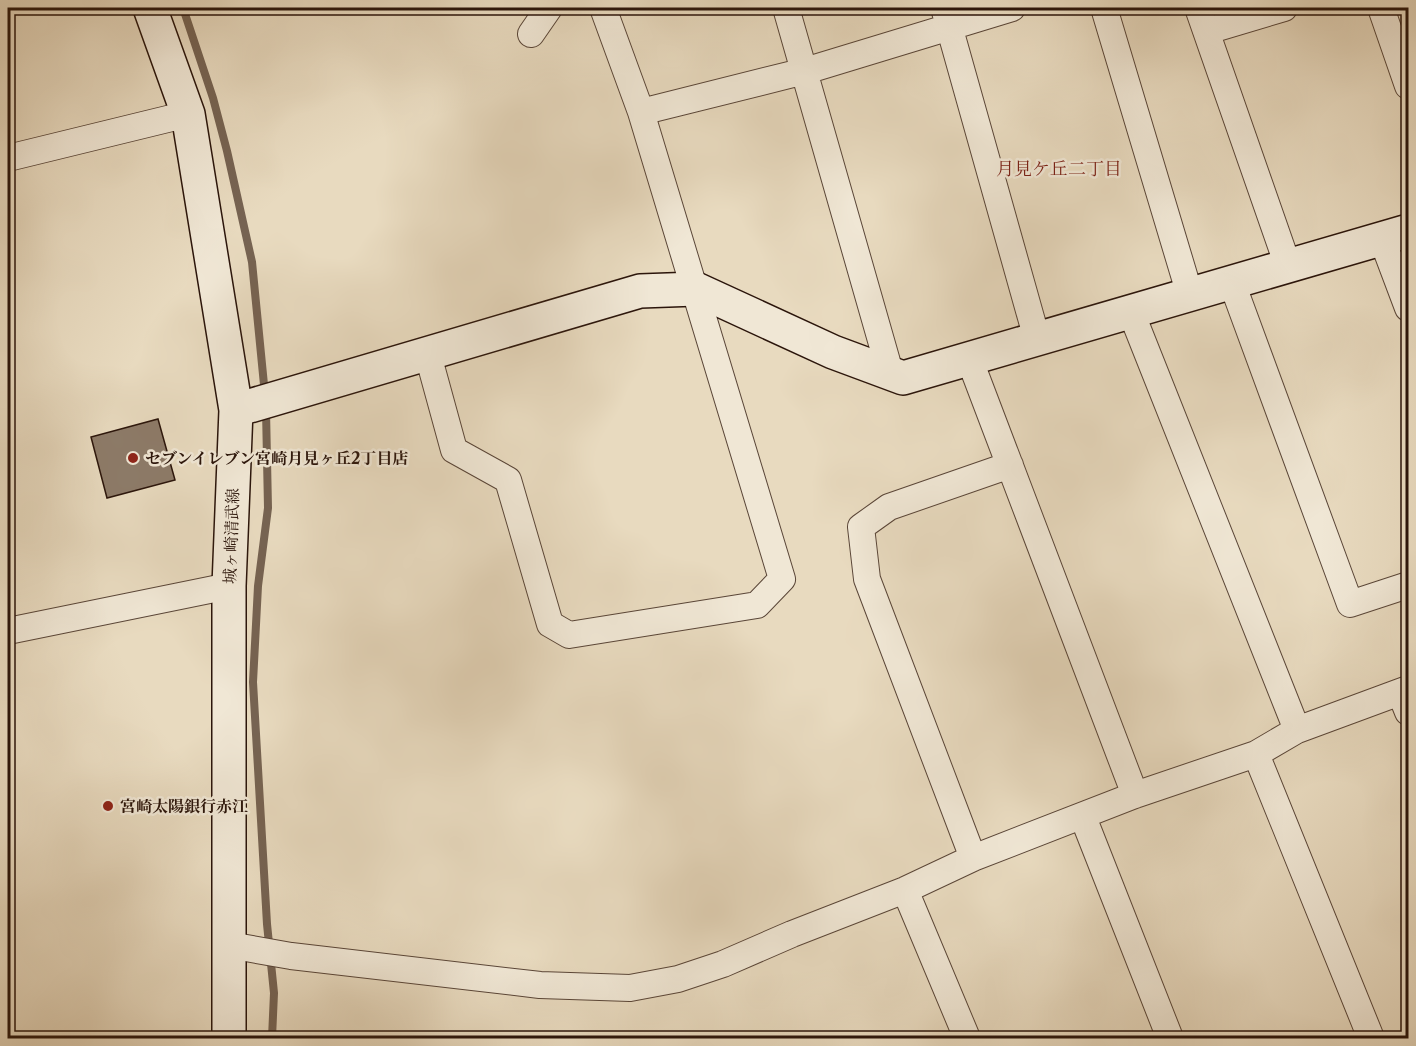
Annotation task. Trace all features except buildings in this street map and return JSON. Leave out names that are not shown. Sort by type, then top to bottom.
[{"type":"street","name":"城ヶ崎清武線","points":[[150,8],[188,114],[242,408],[229,586],[241,947],[229,1038]]},
{"type":"street","points":[[531,34],[549,8]]},
{"type":"street","points":[[428,355],[454,450],[508,480],[550,624],[569,635],[757,605],[782,579],[641,112],[603,8]]},
{"type":"street","points":[[786,8],[890,372]]},
{"type":"street","points":[[641,112],[805,71],[946,16],[1012,8]]},
{"type":"street","points":[[1104,8],[1190,295]]},
{"type":"street","points":[[1198,8],[1288,266]]},
{"type":"street","points":[[1207,32],[1278,8]]},
{"type":"street","points":[[1381,8],[1408,86]]},
{"type":"street","points":[[946,16],[1037,339]]},
{"type":"street","points":[[8,158],[188,114]]},
{"type":"street","points":[[242,408],[640,291],[696,289],[833,352],[903,378],[1395,235],[1408,308]]},
{"type":"street","points":[[1232,283],[1350,604],[1408,585]]},
{"type":"street","points":[[1131,312],[1297,730]]},
{"type":"street","points":[[969,358],[1135,795]]},
{"type":"street","points":[[973,858],[867,579],[861,527],[889,507],[1011,465]]},
{"type":"street","points":[[8,631],[229,586]]},
{"type":"street","points":[[241,947],[287,955],[540,985],[630,988],[678,979],[723,964],[792,933],[905,890],[973,858],[1135,795],[1256,754],[1297,730],[1406,698]]},
{"type":"street","points":[[1256,754],[1371,1038]]},
{"type":"street","points":[[1083,817],[1170,1038]]},
{"type":"street","points":[[905,890],[967,1038]]},
{"type":"waterway","points":[[183,8],[213,98],[252,262],[265,395]]},
{"type":"waterway","points":[[266,410],[268,508],[258,586],[253,682],[267,924],[274,993],[272,1038]]},
{"type":"place","name":"セブンイレブン宮崎月見ヶ丘2丁目店","points":[[133,458]]},
{"type":"place","name":"宮崎太陽銀行赤江","points":[[108,806]]},
{"type":"district","name":"月見ケ丘二丁目","points":[[1059,169]]}]
